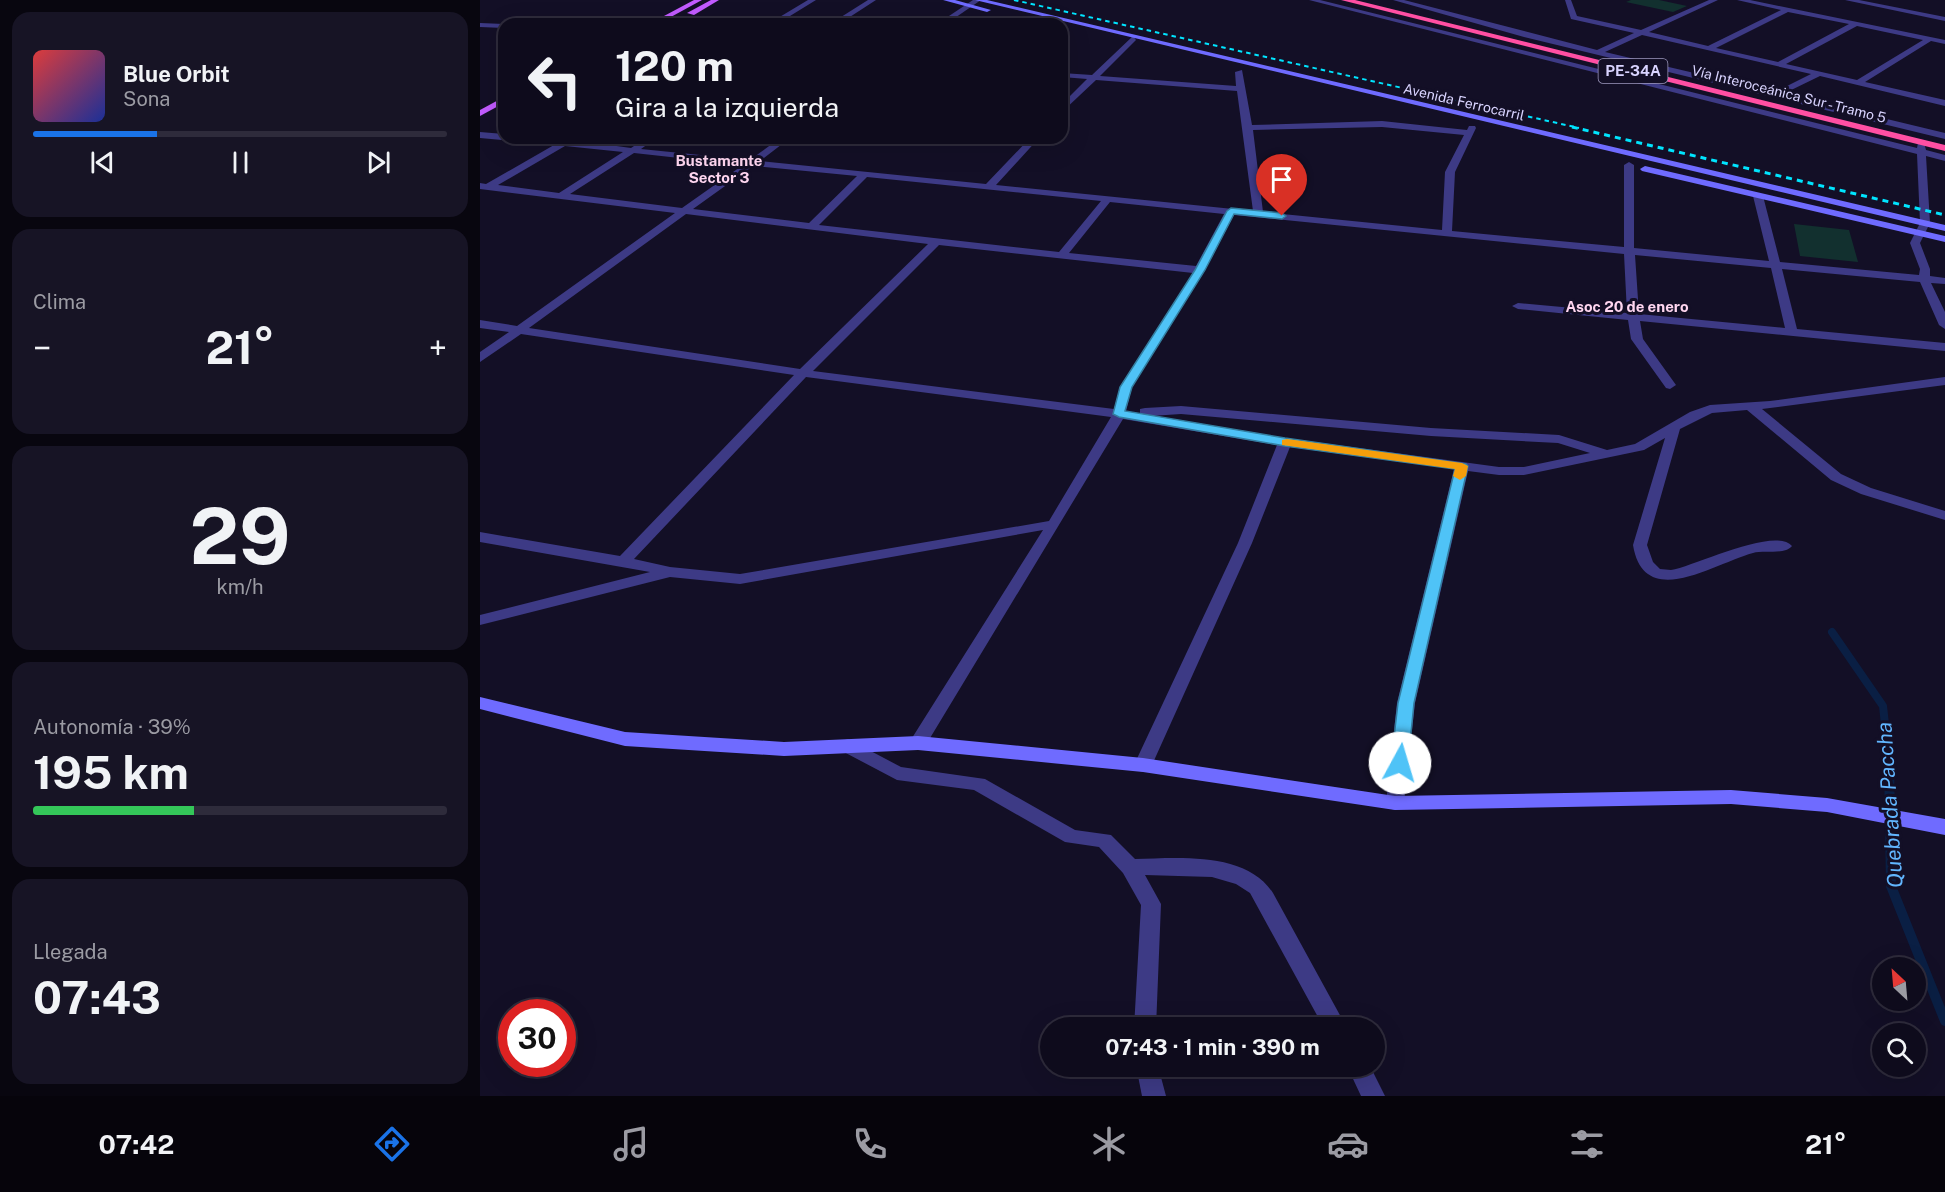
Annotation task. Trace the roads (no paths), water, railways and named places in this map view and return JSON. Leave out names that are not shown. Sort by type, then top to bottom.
[{"type":"highway","name":"Vía Interoceánica Sur - Tramo 5","points":[[1345,0],[1585,59],[1921,147],[1945,148]]},
{"type":"main road","points":[[664,18],[699,0]]},
{"type":"main road","points":[[681,18],[716,0]]},
{"type":"main road","points":[[946,0],[1019,18]]},
{"type":"main road","name":"Avenida Ferrocarril","points":[[978,0],[1045,18]]},
{"type":"main road","name":"Avenida Ferrocarril","points":[[1068,24],[1286,83]]},
{"type":"main road","name":"Avenida Ferrocarril","points":[[1068,30],[1130,41],[1922,228],[1945,239]]},
{"type":"main road","points":[[480,113],[498,103]]},
{"type":"main road","points":[[480,120],[498,111]]},
{"type":"main road","name":"Avenida Ferrocarril","points":[[1437,120],[1470,131],[1483,130]]},
{"type":"main road","name":"Avenida Ferrocarril","points":[[1623,164],[1758,196],[1922,228],[1945,228]]},
{"type":"main road","points":[[480,704],[625,739],[784,749],[918,743],[1143,765],[1395,803],[1731,797],[1827,805],[1945,827]]},
{"type":"street","points":[[782,18],[813,0]]},
{"type":"street","points":[[844,18],[873,0]]},
{"type":"street","points":[[950,18],[978,0]]},
{"type":"street","points":[[1312,0],[1921,147],[1945,158]]},
{"type":"street","points":[[1396,0],[1945,136]]},
{"type":"street","points":[[1568,0],[1574,17],[1818,74],[1943,100]]},
{"type":"street","points":[[1585,59],[1715,0]]},
{"type":"street","points":[[1740,0],[1945,42]]},
{"type":"street","points":[[1848,0],[1945,19]]},
{"type":"street","points":[[1692,2],[1703,5]]},
{"type":"street","points":[[1710,48],[1787,10]]},
{"type":"street","points":[[1780,64],[1855,24]]},
{"type":"street","points":[[480,25],[498,26]]},
{"type":"street","points":[[1858,82],[1930,39]]},
{"type":"street","points":[[1068,103],[1130,41]]},
{"type":"street","points":[[1239,72],[1258,213]]},
{"type":"street","points":[[1776,95],[1818,74]]},
{"type":"street","points":[[1068,75],[1240,89]]},
{"type":"street","points":[[1248,128],[1382,124],[1470,131],[1450,172],[1447,234]]},
{"type":"street","points":[[480,135],[498,136]]},
{"type":"street","points":[[484,187],[563,144]]},
{"type":"street","points":[[588,144],[632,151],[988,188],[1945,281]]},
{"type":"street","points":[[560,197],[643,144]]},
{"type":"street","points":[[480,358],[778,144]]},
{"type":"street","points":[[988,188],[1029,144]]},
{"type":"street","points":[[1921,147],[1922,228],[1915,243],[1925,269],[1924,279],[1945,325]]},
{"type":"street","points":[[1623,164],[1633,316],[1637,339],[1670,386]]},
{"type":"street","points":[[812,226],[864,175]]},
{"type":"street","points":[[484,187],[936,242],[1200,270]]},
{"type":"street","points":[[1758,196],[1792,332]]},
{"type":"street","points":[[1063,254],[1107,200]]},
{"type":"street","points":[[918,743],[1054,524],[1119,414],[1126,387],[1200,270],[1231,211]]},
{"type":"street","points":[[623,561],[803,374],[936,242]]},
{"type":"street","points":[[1518,306],[1945,347]]},
{"type":"street","points":[[480,324],[803,374],[1119,414],[1285,442],[1462,466],[1524,471],[1639,447],[1710,409],[1751,407],[1945,381]]},
{"type":"street","points":[[1751,407],[1836,477],[1866,491],[1945,516]]},
{"type":"street","points":[[1119,414],[1181,410],[1431,432],[1559,439],[1610,454]]},
{"type":"street","points":[[1674,429],[1640,545],[1643,560],[1649,568],[1658,574],[1673,575],[1749,547],[1775,544],[1785,546]]},
{"type":"street","points":[[1143,765],[1245,543],[1285,442]]},
{"type":"street","points":[[1395,803],[1406,703],[1462,466]]},
{"type":"street","points":[[480,537],[623,561],[670,572],[740,579],[1054,524]]},
{"type":"street","points":[[480,620],[670,572]]},
{"type":"street","points":[[848,746],[897,772],[978,784],[1072,837],[1104,840],[1130,867],[1151,904],[1146,1017]]},
{"type":"street","points":[[1130,867],[1198,867],[1228,872],[1257,888],[1268,903],[1330,1017]]},
{"type":"street","points":[[1150,1077],[1155,1096]]},
{"type":"street","points":[[1363,1077],[1372,1096]]},
{"type":"waterway","name":"Quebrada Paccha","points":[[1832,632],[1883,706],[1889,761]]},
{"type":"waterway","name":"Quebrada Paccha","points":[[1889,760],[1891,886],[1945,1021]]},
{"type":"railway","points":[[1014,0],[1579,128]]},
{"type":"railway","points":[[1572,127],[1945,215]]},
{"type":"district","name":"Bustamante Sector 3","points":[[719,170]]},
{"type":"district","name":"Asoc 20 de enero","points":[[1627,307]]}]
